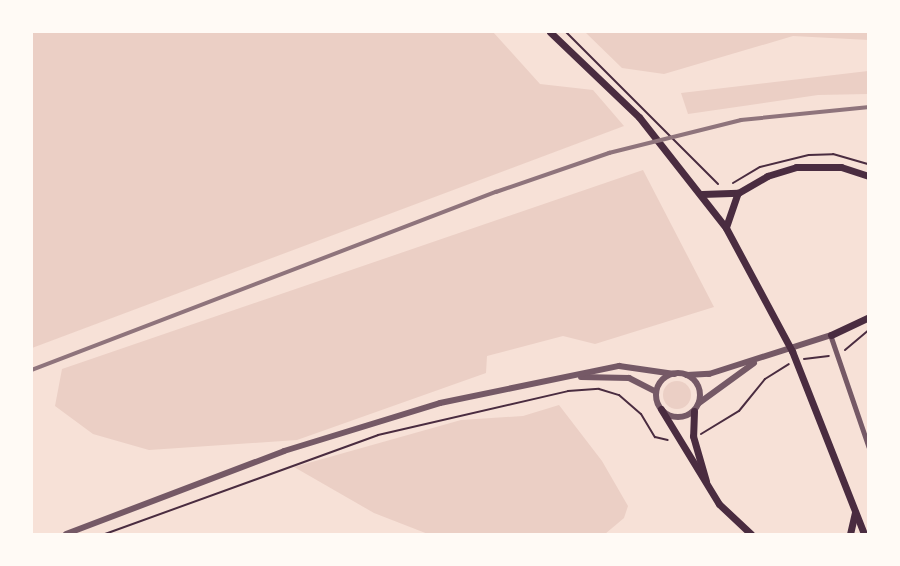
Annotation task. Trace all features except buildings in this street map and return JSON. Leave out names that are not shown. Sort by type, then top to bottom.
[{"type":"main road","points":[[550,32],[639,117],[688,175],[726,228],[753,272],[816,405],[864,534]]},
{"type":"main road","points":[[702,194],[738,193],[767,176],[796,167],[841,167],[869,176]]},
{"type":"main road","points":[[726,228],[738,193]]},
{"type":"main road","points":[[831,335],[869,317]]},
{"type":"main road","points":[[661,410],[675,439],[708,489],[751,534]]},
{"type":"main road","points":[[694,411],[693,436],[708,489]]},
{"type":"main road","points":[[850,534],[856,509]]},
{"type":"street","points":[[66,534],[385,418],[620,366],[687,375],[709,374],[831,335],[869,447]]},
{"type":"street","points":[[698,402],[766,357]]},
{"type":"street","points":[[674,373],[662,380],[656,392],[661,410],[673,417],[694,411],[698,402],[698,387],[687,375]]},
{"type":"street","points":[[568,377],[629,378],[656,392]]},
{"type":"path","points":[[566,32],[585,51]]},
{"type":"path","points":[[693,436],[738,411],[782,367],[838,353],[852,347],[869,330]]},
{"type":"path","points":[[104,534],[378,435],[559,393],[599,389],[619,395],[641,414],[656,437],[675,439]]},
{"type":"shaded area","points":[[32,32],[493,32],[540,84],[593,90],[624,126],[32,348]]},
{"type":"shaded area","points":[[585,32],[868,32],[869,40],[793,36],[664,74],[622,68]]},
{"type":"shaded area","points":[[868,71],[868,94],[818,95],[688,114],[681,93]]},
{"type":"shaded area","points":[[643,170],[714,307],[595,344],[563,336],[487,356],[486,373],[297,440],[149,450],[93,434],[55,406],[62,369]]},
{"type":"shaded area","points":[[677,381],[687,385],[691,395],[687,405],[677,409],[667,405],[663,395],[667,385]]},
{"type":"shaded area","points":[[559,405],[602,461],[628,506],[624,518],[605,534],[428,534],[374,513],[294,467],[461,420],[523,416]]},
{"type":"railway","points":[[32,370],[496,192],[609,153],[741,120],[869,107]]}]
